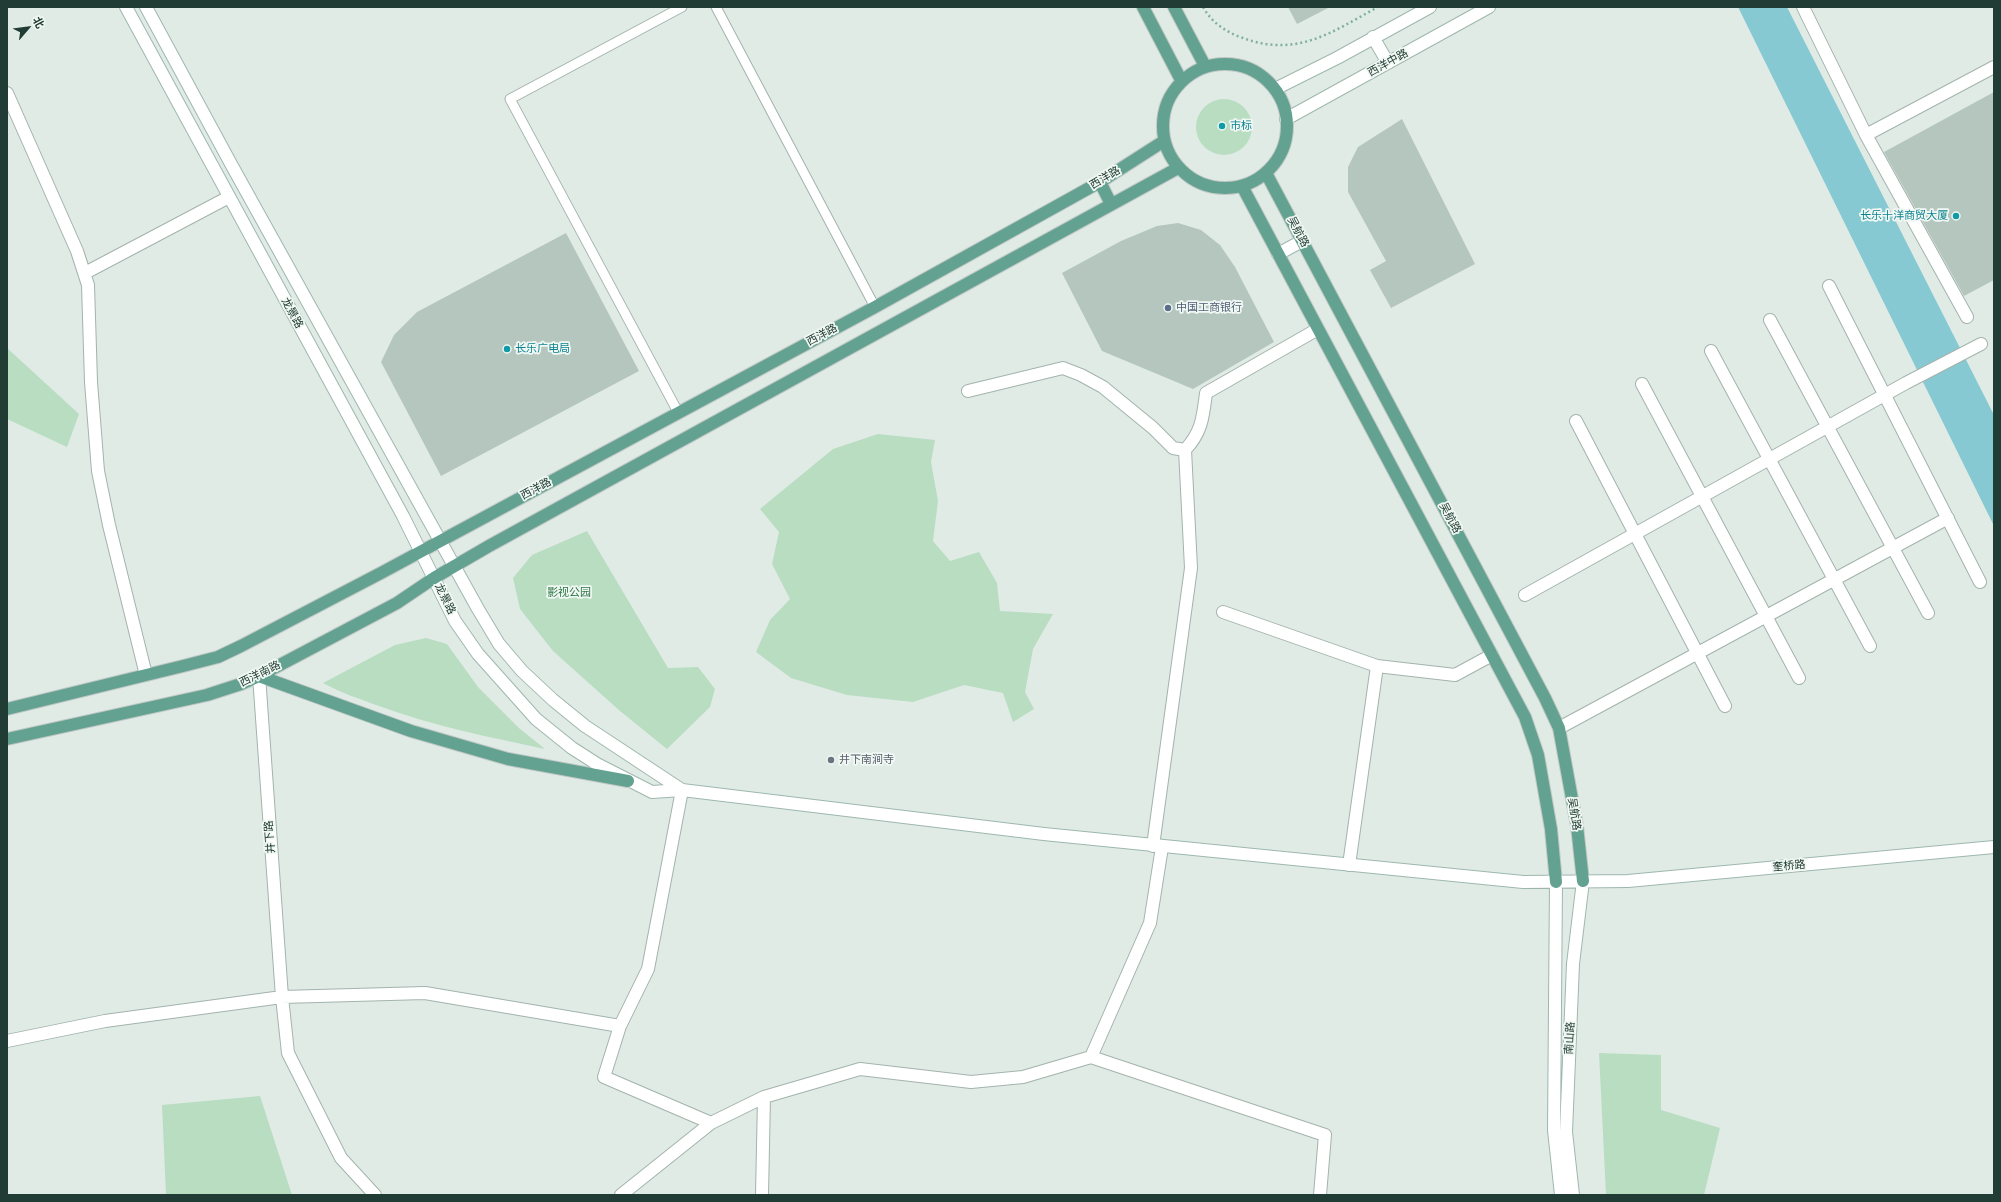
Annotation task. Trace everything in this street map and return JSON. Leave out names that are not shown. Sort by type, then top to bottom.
[{"type":"main road","points":[[1143,7],[1181,80]]},
{"type":"main road","points":[[1174,7],[1205,66]]},
{"type":"main road","points":[[1224,63],[1244,66],[1261,75],[1275,89],[1281,99],[1286,119],[1284,144],[1278,160],[1266,173],[1255,181],[1242,186],[1225,189],[1207,186],[1191,179],[1178,168],[1169,155],[1164,141],[1162,124],[1164,108],[1171,93],[1181,80],[1205,66],[1224,63]]},
{"type":"main road","name":"西洋路","points":[[440,541],[875,307],[1100,182],[1164,141]]},
{"type":"main road","points":[[1100,182],[1111,204],[1178,168]]},
{"type":"main road","name":"吴航路","points":[[1266,173],[1545,698],[1559,728],[1577,826],[1583,881]]},
{"type":"main road","points":[[1242,186],[1525,718],[1538,755],[1551,829],[1556,882]]},
{"type":"main road","name":"西洋南路","points":[[7,739],[208,695],[259,676],[397,603],[434,578],[489,546],[1111,204]]},
{"type":"main road","points":[[7,709],[146,676],[218,657],[440,541]]},
{"type":"main road","points":[[259,676],[411,731],[508,759],[628,781]]},
{"type":"street","name":"龙景路","points":[[126,7],[403,516],[455,621],[478,654],[536,719],[572,748],[597,764],[652,792],[682,790],[1044,834],[1158,846]]},
{"type":"street","points":[[146,7],[454,567],[499,644],[522,671],[553,700],[585,726],[682,790],[648,969],[620,1026],[604,1076],[711,1123]]},
{"type":"street","name":"西洋中路","points":[[1286,119],[1489,7]]},
{"type":"street","points":[[1803,7],[1866,135],[1967,317]]},
{"type":"street","points":[[1275,89],[1337,58],[1423,8]]},
{"type":"street","points":[[1373,37],[1388,63]]},
{"type":"street","points":[[1866,135],[1994,67]]},
{"type":"street","points":[[7,93],[77,251],[88,285],[91,382],[98,471],[109,526],[146,676]]},
{"type":"street","points":[[85,273],[229,197]]},
{"type":"street","points":[[1278,254],[1302,241]]},
{"type":"street","points":[[1830,286],[1980,582]]},
{"type":"street","points":[[1770,320],[1928,613]]},
{"type":"street","points":[[1091,1057],[1150,923],[1190,568],[1185,450],[1196,439],[1203,416],[1206,393],[1318,329]]},
{"type":"street","points":[[1525,595],[1906,383],[1981,344]]},
{"type":"street","points":[[1711,351],[1870,646]]},
{"type":"street","points":[[968,390],[1063,368],[1081,375],[1103,387],[1153,428],[1173,448],[1185,450]]},
{"type":"street","points":[[1642,384],[1799,678]]},
{"type":"street","points":[[1576,421],[1725,706]]},
{"type":"street","points":[[1559,728],[1948,518]]},
{"type":"street","points":[[1223,612],[1377,666],[1456,675],[1492,655]]},
{"type":"street","points":[[1349,865],[1377,666]]},
{"type":"street","name":"井下路","points":[[259,676],[282,997],[288,1054],[342,1158],[375,1195]]},
{"type":"street","name":"奎桥路","points":[[1158,846],[1523,882],[1628,881],[1994,847]]},
{"type":"street","name":"南山路","points":[[1573,1195],[1566,1132],[1573,964],[1583,881]]},
{"type":"street","name":"南山路","points":[[1556,882],[1554,1130],[1561,1195]]},
{"type":"street","points":[[7,1041],[105,1021],[282,997],[425,993],[620,1026]]},
{"type":"street","points":[[621,1195],[711,1123],[764,1097],[860,1069],[971,1082],[1023,1077],[1091,1057],[1324,1134],[1320,1195]]},
{"type":"street","points":[[762,1195],[764,1097]]},
{"type":"lane","points":[[678,412],[510,99],[682,7]]},
{"type":"lane","points":[[716,7],[875,307]]},
{"type":"path","points":[[1203,7],[1208,16],[1226,33],[1251,41],[1279,46],[1317,40],[1378,7]]},
{"type":"green space","points":[[1218,99],[1230,99],[1240,103],[1248,111],[1252,121],[1252,133],[1248,143],[1240,151],[1230,155],[1218,155],[1208,151],[1200,143],[1196,133],[1196,121],[1200,111],[1208,103]]},
{"type":"green space","points":[[7,348],[79,414],[67,447],[7,419]]},
{"type":"green space","points":[[878,434],[935,440],[931,462],[938,501],[933,541],[950,561],[979,552],[997,583],[1000,611],[1053,614],[1033,649],[1025,692],[1034,709],[1013,722],[1003,693],[964,685],[913,702],[847,695],[791,678],[756,652],[770,620],[790,599],[772,564],[779,532],[760,509],[833,449]]},
{"type":"green space","name":"影视公园","points":[[587,531],[668,668],[698,667],[715,689],[710,707],[667,749],[620,711],[553,651],[520,609],[513,578],[532,555]]},
{"type":"green space","points":[[426,638],[447,644],[478,687],[519,728],[545,749],[461,730],[399,713],[337,690],[323,683],[395,645]]},
{"type":"green space","points":[[1599,1053],[1661,1055],[1661,1110],[1720,1128],[1704,1195],[1606,1195]]},
{"type":"green space","points":[[260,1096],[292,1195],[166,1195],[162,1105]]},
{"type":"water","points":[[1738,7],[1787,7],[1994,415],[1994,526]]},
{"type":"building","points":[[1288,7],[1330,7],[1297,24]]},
{"type":"building","name":"长乐十洋商贸大厦","points":[[1994,92],[1994,280],[1964,296],[1884,152]]},
{"type":"building","points":[[1402,119],[1475,264],[1391,308],[1370,270],[1386,261],[1348,192],[1348,167],[1358,147]]},
{"type":"building","name":"中国工商银行","points":[[1178,223],[1201,230],[1220,245],[1235,267],[1274,342],[1193,389],[1102,351],[1062,273],[1121,241],[1157,226]]},
{"type":"building","name":"长乐广电局","points":[[566,233],[639,371],[441,476],[381,362],[394,335],[417,312]]},
{"type":"place","name":"市标","points":[[1222,126]]},
{"type":"place","name":"长乐十洋商贸大厦","points":[[1956,216]]},
{"type":"place","name":"中国工商银行","points":[[1168,308]]},
{"type":"place","name":"长乐广电局","points":[[507,349]]},
{"type":"place","name":"井下南涧寺","points":[[831,760]]}]
